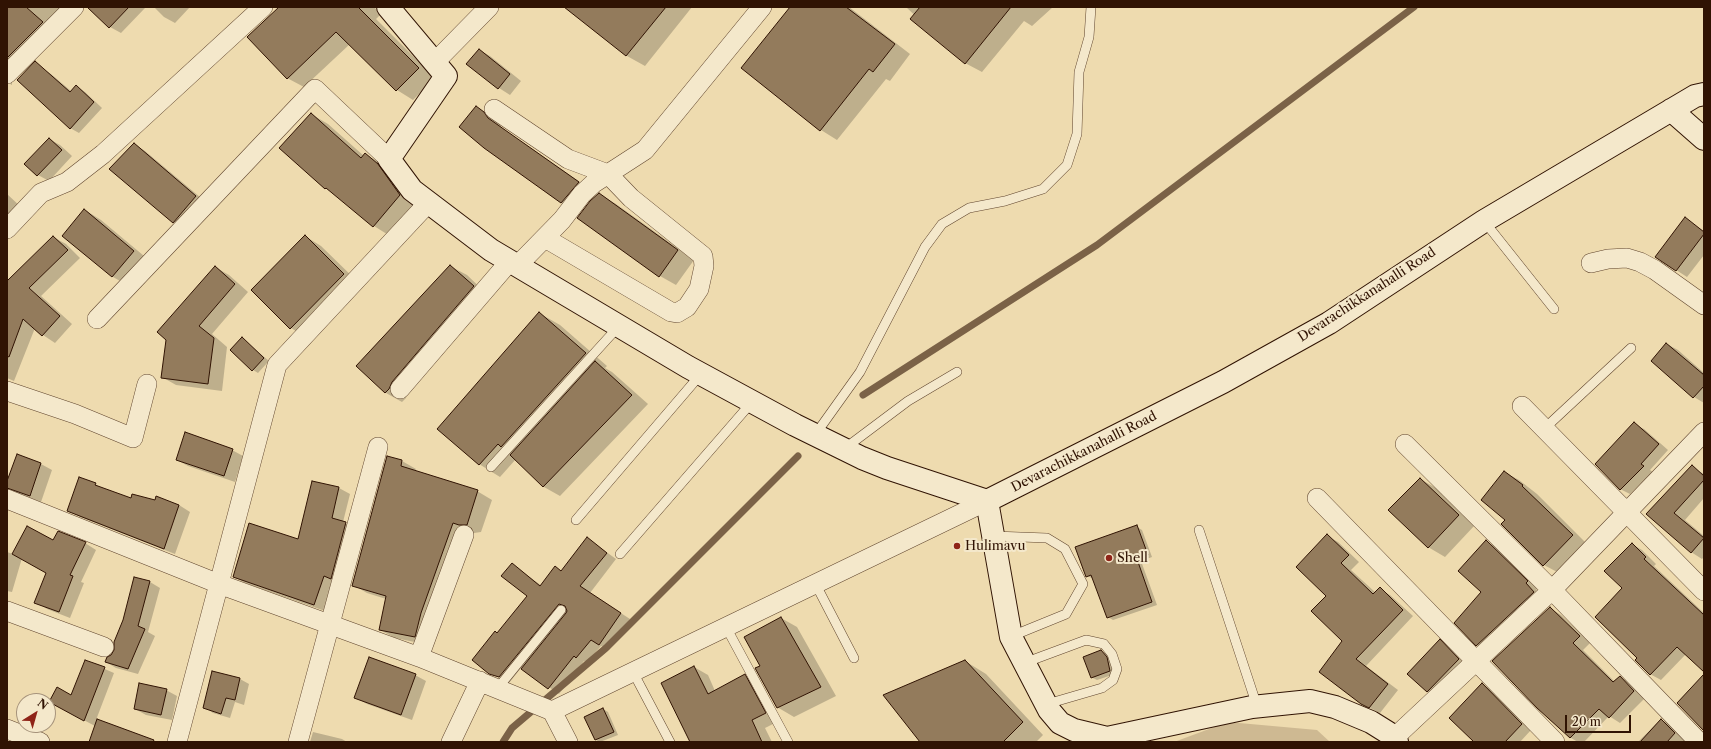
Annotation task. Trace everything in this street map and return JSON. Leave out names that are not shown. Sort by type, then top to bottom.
[{"type":"main road","points":[[388,7],[446,76],[390,159],[412,190],[491,250],[701,374],[752,402],[843,449],[887,468],[987,501],[1011,637],[1049,710],[1060,723],[1076,736],[1107,738],[1257,706],[1310,701],[1335,707],[1371,722],[1396,739]]},
{"type":"main road","name":"Devarachikkanahalli Road","points":[[987,501],[1223,382],[1329,323],[1484,221],[1671,110],[1701,89]]},
{"type":"main road","points":[[1671,110],[1704,139]]},
{"type":"street","points":[[7,74],[74,7]]},
{"type":"street","points":[[7,229],[41,193],[67,182],[103,154],[263,7]]},
{"type":"street","points":[[434,63],[489,7]]},
{"type":"street","points":[[400,389],[514,263],[544,238],[562,220],[582,194],[594,183],[645,150],[762,7]]},
{"type":"street","points":[[97,319],[315,89],[390,159]]},
{"type":"street","points":[[494,109],[568,160],[608,174],[631,198],[703,256],[704,266],[699,289],[687,308],[677,313],[671,312],[544,238]]},
{"type":"street","points":[[177,742],[277,365],[429,202]]},
{"type":"street","points":[[1591,263],[1608,259],[1627,258],[1640,262],[1655,270],[1704,305]]},
{"type":"street","points":[[7,391],[75,414],[133,438],[147,384]]},
{"type":"street","points":[[1522,406],[1704,591]]},
{"type":"street","points":[[1396,739],[1552,590],[1704,432]]},
{"type":"street","points":[[1405,444],[1552,590],[1699,742]]},
{"type":"street","points":[[298,742],[378,447]]},
{"type":"street","points":[[1317,498],[1477,660],[1555,742]]},
{"type":"street","points":[[7,499],[219,584],[419,657],[551,710],[568,742]]},
{"type":"street","points":[[551,710],[987,501]]},
{"type":"street","points":[[419,657],[464,535]]},
{"type":"street","points":[[7,612],[104,647]]},
{"type":"street","points":[[451,742],[480,682]]},
{"type":"street","points":[[7,729],[40,742]]},
{"type":"lane","points":[[815,435],[860,372],[925,248],[942,224],[969,208],[1005,201],[1043,189],[1067,165],[1077,134],[1079,72],[1089,37],[1091,7]]},
{"type":"lane","points":[[1484,221],[1554,309]]},
{"type":"lane","points":[[491,466],[619,326]]},
{"type":"lane","points":[[1545,428],[1631,348]]},
{"type":"lane","points":[[843,449],[908,401],[957,372]]},
{"type":"lane","points":[[576,520],[701,374]]},
{"type":"lane","points":[[620,554],[752,402]]},
{"type":"lane","points":[[1199,530],[1257,706]]},
{"type":"lane","points":[[994,536],[1047,538],[1065,549],[1083,584],[1066,614],[1011,637]]},
{"type":"lane","points":[[815,584],[854,658]]},
{"type":"lane","points":[[498,688],[561,610]]},
{"type":"lane","points":[[726,627],[788,742]]},
{"type":"lane","points":[[1024,663],[1086,640],[1104,644],[1112,654],[1117,668],[1113,680],[1102,688],[1046,704]]},
{"type":"lane","points":[[633,672],[670,742]]},
{"type":"shaded area","points":[[1228,722],[1317,730],[1330,742],[1174,742]]},
{"type":"building","points":[[7,7],[26,7],[43,22],[7,58]]},
{"type":"building","points":[[87,7],[129,7],[109,28]]},
{"type":"building","points":[[279,7],[358,7],[419,68],[396,91],[336,32],[287,79],[247,37]]},
{"type":"building","points":[[564,7],[666,7],[626,56]]},
{"type":"building","points":[[790,7],[846,7],[895,44],[873,72],[869,69],[820,131],[741,68]]},
{"type":"building","points":[[920,7],[1011,7],[965,64],[910,19]]},
{"type":"building","points":[[479,49],[510,74],[498,89],[466,64]]},
{"type":"building","points":[[35,61],[70,92],[76,85],[94,102],[70,129],[17,80]]},
{"type":"building","points":[[476,106],[484,112],[488,118],[579,182],[561,203],[484,148],[459,127]]},
{"type":"building","points":[[311,113],[361,158],[365,153],[378,164],[400,195],[373,227],[326,188],[325,189],[279,148]]},
{"type":"building","points":[[49,138],[62,150],[37,176],[24,164]]},
{"type":"building","points":[[134,143],[196,196],[173,223],[109,169]]},
{"type":"building","points":[[599,193],[678,250],[659,277],[577,218],[590,201]]},
{"type":"building","points":[[84,209],[134,251],[112,277],[62,236]]},
{"type":"building","points":[[1685,217],[1704,232],[1704,234],[1676,271],[1655,257]]},
{"type":"building","points":[[305,235],[344,274],[290,329],[251,290]]},
{"type":"building","points":[[53,236],[68,250],[29,288],[60,316],[42,336],[23,319],[9,357],[7,356],[7,281]]},
{"type":"building","points":[[450,265],[474,286],[392,382],[389,389],[385,393],[356,366]]},
{"type":"building","points":[[215,266],[235,284],[199,326],[214,338],[208,384],[161,378],[166,340],[157,332]]},
{"type":"building","points":[[539,312],[586,353],[501,447],[498,444],[479,465],[437,429]]},
{"type":"building","points":[[242,337],[264,358],[252,371],[230,350]]},
{"type":"building","points":[[1666,343],[1704,375],[1704,386],[1693,398],[1651,361]]},
{"type":"building","points":[[595,361],[632,395],[543,487],[510,455]]},
{"type":"building","points":[[1634,422],[1659,444],[1641,464],[1644,466],[1620,490],[1595,464]]},
{"type":"building","points":[[185,432],[233,449],[224,476],[176,460]]},
{"type":"building","points":[[17,454],[41,463],[30,496],[7,488],[7,481]]},
{"type":"building","points":[[387,456],[402,460],[401,466],[478,490],[467,525],[453,523],[421,613],[415,637],[379,630],[386,596],[352,586]]},
{"type":"building","points":[[1692,465],[1704,476],[1704,480],[1674,513],[1704,538],[1691,553],[1646,514]]},
{"type":"building","points":[[1504,471],[1523,485],[1522,486],[1573,535],[1543,566],[1501,524],[1505,520],[1481,500]]},
{"type":"building","points":[[79,477],[96,483],[95,485],[131,498],[132,494],[155,500],[156,496],[179,505],[164,549],[67,511]]},
{"type":"building","points":[[1420,478],[1459,515],[1428,548],[1388,510]]},
{"type":"building","points":[[312,481],[339,487],[332,518],[346,522],[331,579],[324,576],[314,605],[233,577],[249,523],[298,539]]},
{"type":"building","points":[[1137,525],[1148,555],[1137,559],[1152,602],[1107,618],[1091,575],[1086,577],[1075,547]]},
{"type":"building","points":[[27,526],[53,540],[58,531],[86,542],[70,575],[73,576],[59,612],[34,603],[46,573],[12,554]]},
{"type":"building","points":[[1327,534],[1349,555],[1341,563],[1373,594],[1380,587],[1403,610],[1356,659],[1388,684],[1369,708],[1361,704],[1319,672],[1342,641],[1311,611],[1326,596],[1296,567]]},
{"type":"building","points":[[587,537],[607,553],[580,586],[621,613],[599,645],[591,640],[576,658],[574,656],[548,689],[521,669],[566,613],[567,611],[565,606],[559,604],[499,677],[489,674],[472,660],[495,631],[497,633],[527,596],[501,576],[512,563],[540,586],[555,566],[561,571]]},
{"type":"building","points":[[1486,540],[1528,581],[1526,583],[1534,592],[1476,646],[1454,623],[1481,592],[1458,571]]},
{"type":"building","points":[[1632,543],[1646,557],[1644,559],[1704,615],[1704,672],[1677,647],[1650,675],[1635,660],[1637,658],[1595,617],[1622,588],[1604,571]]},
{"type":"building","points":[[134,577],[150,581],[138,626],[145,629],[128,669],[105,662],[107,657],[111,655],[114,650],[114,642],[123,620]]},
{"type":"building","points":[[1550,607],[1580,636],[1573,643],[1613,682],[1620,676],[1634,691],[1609,718],[1599,709],[1570,738],[1537,708],[1492,661]]},
{"type":"building","points":[[781,617],[821,687],[777,708],[755,668],[760,666],[744,637]]},
{"type":"building","points":[[1440,639],[1459,659],[1427,692],[1407,674]]},
{"type":"building","points":[[1101,650],[1107,657],[1110,671],[1091,678],[1083,657]]},
{"type":"building","points":[[369,657],[416,674],[401,715],[354,698]]},
{"type":"building","points":[[85,660],[105,667],[84,721],[56,706],[56,693],[54,693],[57,687],[71,695]]},
{"type":"building","points":[[965,660],[1023,722],[1003,742],[920,742],[883,695]]},
{"type":"building","points":[[694,666],[708,694],[745,674],[766,713],[752,720],[762,742],[690,742],[661,683]]},
{"type":"building","points":[[212,671],[240,678],[235,700],[226,698],[221,714],[203,708]]},
{"type":"building","points":[[1704,674],[1704,731],[1677,703]]},
{"type":"building","points":[[139,683],[167,689],[161,715],[134,709]]},
{"type":"building","points":[[1482,683],[1522,724],[1505,742],[1474,742],[1449,718]]},
{"type":"building","points":[[603,708],[614,732],[595,740],[584,717]]},
{"type":"building","points":[[97,719],[154,740],[153,742],[89,742]]},
{"type":"building","points":[[1661,719],[1675,733],[1667,742],[1640,742]]},
{"type":"waterway","points":[[863,395],[1097,245],[1414,7]]},
{"type":"waterway","points":[[503,742],[512,728],[606,648],[798,456]]},
{"type":"place","name":"Hulimavu","points":[[957,546]]},
{"type":"place","name":"Shell","points":[[1109,558]]}]
